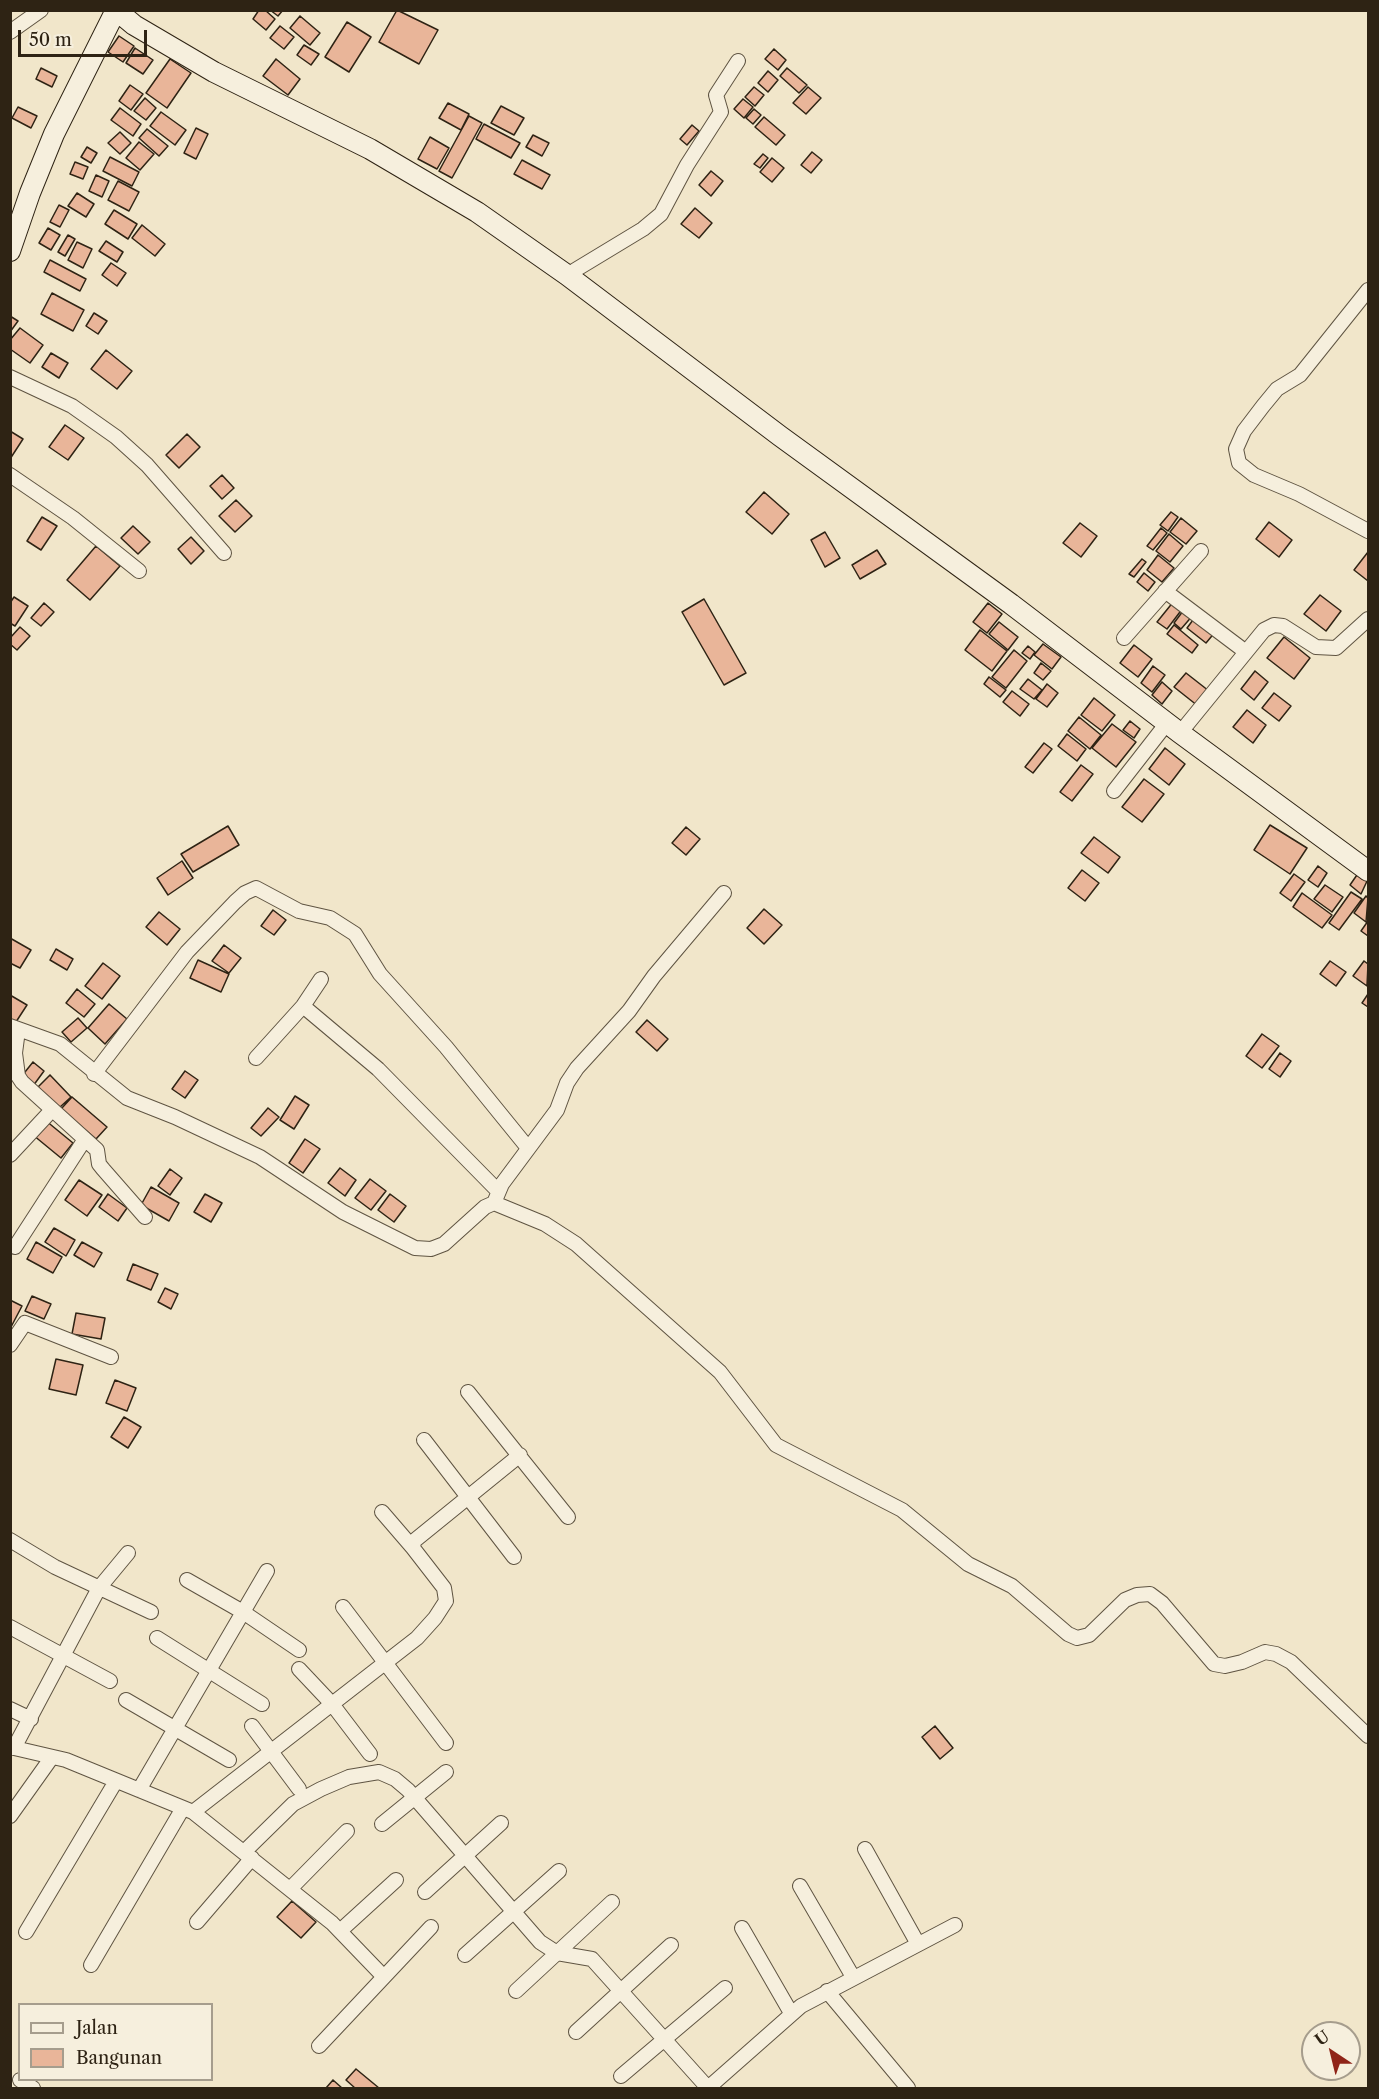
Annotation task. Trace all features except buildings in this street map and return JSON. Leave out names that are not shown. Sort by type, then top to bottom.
[{"type":"street","points":[[10,32],[41,10]]},
{"type":"street","points":[[10,251],[50,144],[116,10],[134,25],[214,72],[419,175],[567,275],[1368,871]]},
{"type":"street","points":[[567,275],[643,230],[661,214],[687,165],[721,112],[716,95],[738,61]]},
{"type":"street","points":[[1368,290],[1300,375],[1277,389],[1244,431],[1236,449],[1239,463],[1254,475],[1299,494],[1368,531]]},
{"type":"street","points":[[10,377],[72,406],[116,436],[147,465],[224,554]]},
{"type":"street","points":[[10,475],[73,518],[139,571]]},
{"type":"street","points":[[1124,638],[1201,551]]},
{"type":"street","points":[[1165,591],[1246,652]]},
{"type":"street","points":[[1114,791],[1246,652],[1264,630],[1274,625],[1284,627],[1317,647],[1336,648],[1368,619]]},
{"type":"street","points":[[94,1074],[187,952],[240,897],[256,888],[299,911],[330,918],[355,934],[380,974],[446,1047],[528,1148]]},
{"type":"street","points":[[145,1217],[99,1164],[98,1150],[51,1111],[18,1076],[14,1028],[60,1044],[94,1074],[127,1098],[175,1116],[260,1157],[343,1212],[415,1248],[431,1250],[444,1244],[496,1197],[528,1148],[557,1110],[567,1083],[577,1068],[629,1011],[658,971],[724,893]]},
{"type":"street","points":[[256,1058],[303,1006],[321,979]]},
{"type":"street","points":[[303,1006],[378,1069],[496,1197],[576,1244],[720,1372],[776,1445],[902,1510],[968,1564],[1012,1586],[1068,1635],[1077,1638],[1089,1635],[1125,1600],[1137,1595],[1150,1594],[1161,1603],[1214,1664],[1225,1666],[1265,1652],[1276,1654],[1291,1662],[1368,1736]]},
{"type":"street","points":[[10,1155],[51,1111]]},
{"type":"street","points":[[15,1247],[84,1139]]},
{"type":"street","points":[[10,1345],[25,1323],[111,1357]]},
{"type":"street","points":[[468,1392],[568,1516]]},
{"type":"street","points":[[424,1440],[514,1557]]},
{"type":"street","points":[[413,1548],[417,1538],[520,1455]]},
{"type":"street","points":[[90,1965],[188,1810],[271,1751],[417,1638],[435,1618],[446,1601],[444,1588],[382,1512]]},
{"type":"street","points":[[10,1540],[55,1567],[151,1612]]},
{"type":"street","points":[[128,1553],[99,1588],[31,1719],[12,1748],[52,1757],[188,1810],[291,1888],[340,1931],[384,1977]]},
{"type":"street","points":[[139,1790],[267,1571]]},
{"type":"street","points":[[187,1580],[243,1612],[299,1650]]},
{"type":"street","points":[[343,1607],[446,1743]]},
{"type":"street","points":[[10,1627],[110,1681]]},
{"type":"street","points":[[157,1638],[262,1704]]},
{"type":"street","points":[[299,1669],[332,1704],[370,1754]]},
{"type":"street","points":[[126,1700],[229,1760]]},
{"type":"street","points":[[10,1708],[31,1719]]},
{"type":"street","points":[[252,1726],[299,1789]]},
{"type":"street","points":[[10,1816],[52,1757]]},
{"type":"street","points":[[197,1922],[248,1855],[294,1804],[349,1777],[379,1772],[395,1779],[415,1798],[540,1942],[557,1953],[592,1959],[708,2088],[763,2042],[791,2013],[853,1977],[955,1925]]},
{"type":"street","points":[[382,1824],[446,1772]]},
{"type":"street","points":[[26,1932],[116,1781]]},
{"type":"street","points":[[425,1892],[501,1823]]},
{"type":"street","points":[[291,1888],[347,1832]]},
{"type":"street","points":[[865,1849],[918,1944]]},
{"type":"street","points":[[465,1955],[559,1871]]},
{"type":"street","points":[[340,1931],[396,1880]]},
{"type":"street","points":[[800,1886],[853,1977]]},
{"type":"street","points":[[516,1991],[612,1902]]},
{"type":"street","points":[[319,2046],[431,1928]]},
{"type":"street","points":[[742,1928],[791,2013]]},
{"type":"street","points":[[576,2032],[671,1945]]},
{"type":"street","points":[[621,2076],[725,1988]]},
{"type":"street","points":[[827,1991],[908,2088]]}]
